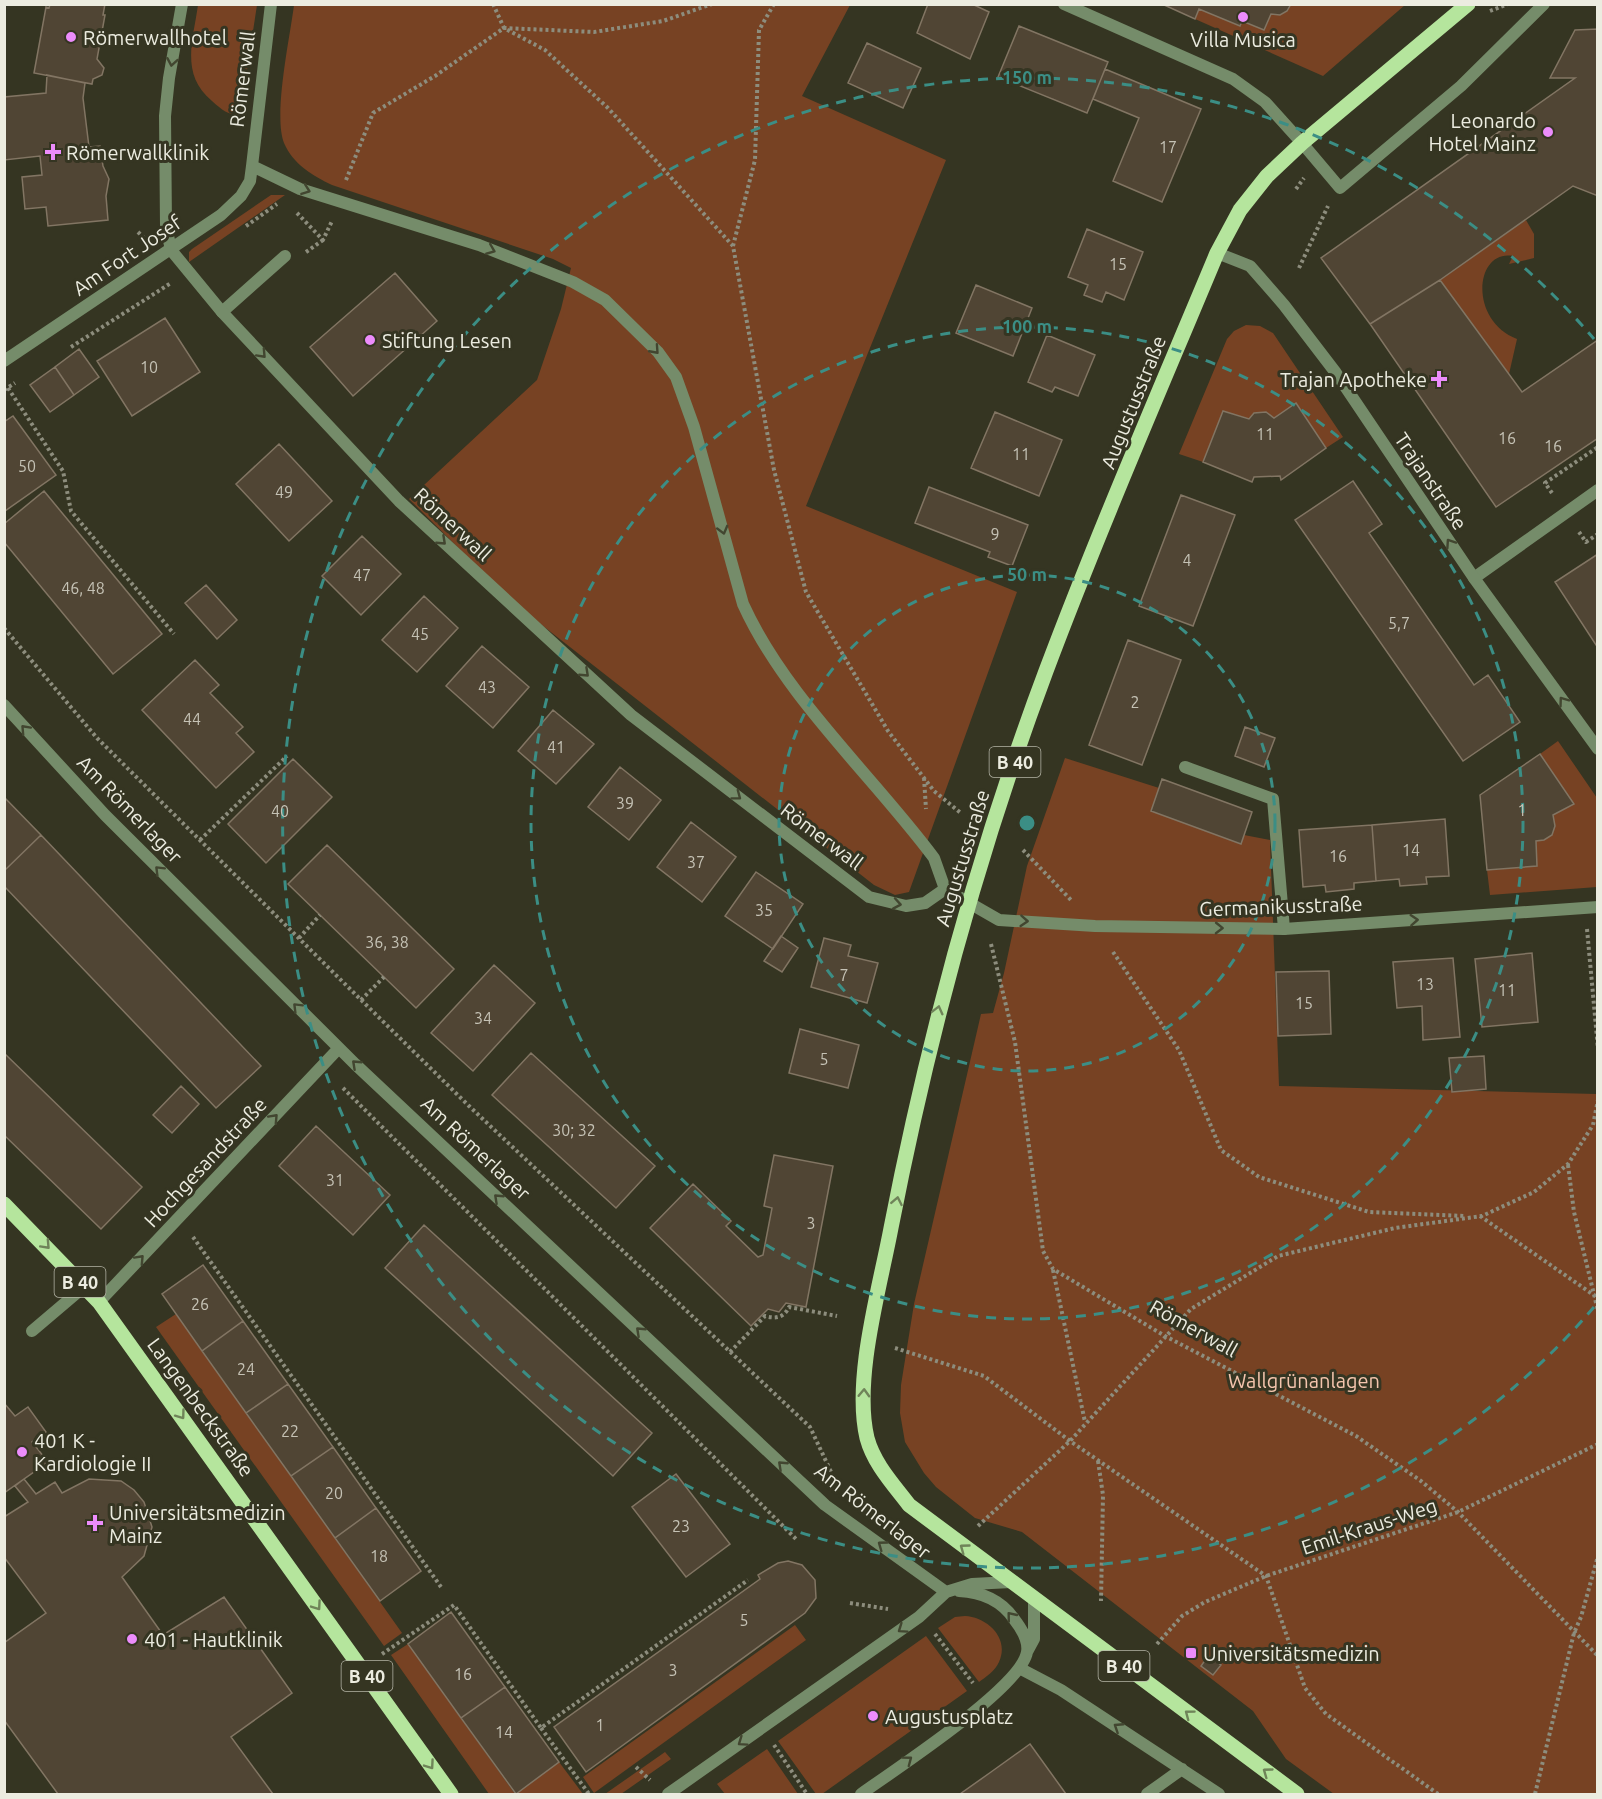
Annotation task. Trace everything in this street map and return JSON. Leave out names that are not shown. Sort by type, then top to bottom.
[{"type":"main road","name":"Augustusstraße","points":[[1011,1582],[909,1505],[882,1472],[867,1438],[863,1395],[869,1343],[914,1111],[940,1002],[969,904],[1046,671],[1217,253],[1240,210],[1267,176],[1302,143],[1468,4]]},
{"type":"main road","name":"Langenbeckstraße","points":[[4,1204],[99,1302],[451,1794]]},
{"type":"main road","name":"B 40","points":[[1011,1582],[1298,1794]]},
{"type":"street","name":"Römerwall","points":[[182,4],[165,116],[166,226],[171,250],[222,312],[399,501],[631,716],[869,897],[906,906],[925,903],[945,889]]},
{"type":"street","name":"Römerwall","points":[[252,166],[271,4]]},
{"type":"street","points":[[1064,4],[1233,79],[1265,102],[1340,188],[1461,86],[1544,4]]},
{"type":"street","name":"Am Fort Josef","points":[[4,361],[221,214],[241,196],[250,181],[252,166]]},
{"type":"street","points":[[252,166],[300,189],[479,245],[573,282],[605,300],[658,352],[676,377],[694,427],[743,604],[755,631],[780,671],[934,858],[945,889],[969,904]]},
{"type":"street","name":"Trajanstraße","points":[[1217,253],[1255,271],[1336,373],[1474,579],[1598,749]]},
{"type":"street","points":[[222,312],[285,256]]},
{"type":"street","points":[[1474,579],[1598,490]]},
{"type":"street","name":"Am Römerlager","points":[[4,705],[105,815],[339,1048],[825,1505],[946,1592]]},
{"type":"street","points":[[1185,767],[1273,799],[1284,929]]},
{"type":"street","name":"Germanikusstraße","points":[[969,904],[999,920],[1095,926],[1284,929],[1591,907]]},
{"type":"street","name":"Hochgesandstraße","points":[[99,1302],[339,1048]]},
{"type":"street","points":[[33,1331],[85,1286]]},
{"type":"street","points":[[668,1794],[919,1617],[946,1592],[972,1584],[1011,1582]]},
{"type":"street","points":[[946,1592],[977,1593],[1003,1606],[1015,1619],[1023,1634],[1027,1653]]},
{"type":"street","points":[[861,1794],[988,1700],[1021,1669],[1034,1639],[1034,1599]]},
{"type":"street","points":[[1021,1669],[1061,1690],[1220,1794]]},
{"type":"street","points":[[1147,1794],[1182,1768]]},
{"type":"path","points":[[493,4],[504,28],[546,50],[608,108],[733,246]]},
{"type":"path","points":[[343,189],[373,114],[435,76],[504,28],[594,32],[663,21],[712,4]]},
{"type":"path","points":[[774,4],[759,30],[755,160],[733,246],[774,470],[806,592],[888,731],[934,791],[962,814]]},
{"type":"path","points":[[1299,268],[1323,213],[1340,188]]},
{"type":"path","points":[[65,351],[171,282]]},
{"type":"path","points":[[17,382],[6,389],[63,471],[71,511],[174,634]]},
{"type":"path","points":[[1545,483],[1598,447]]},
{"type":"path","points":[[4,628],[97,738],[361,1000],[469,1106],[810,1427],[832,1474],[830,1483]]},
{"type":"path","points":[[200,840],[287,756]]},
{"type":"path","points":[[1023,850],[1076,906]]},
{"type":"path","points":[[1591,907],[1598,1049]]},
{"type":"path","points":[[299,938],[321,915]]},
{"type":"path","points":[[991,944],[1015,1042],[1043,1251],[1053,1269],[1085,1422]]},
{"type":"path","points":[[1113,952],[1179,1050],[1221,1150],[1258,1177],[1369,1212],[1424,1217],[1482,1216],[1598,1298]]},
{"type":"path","points":[[361,1000],[384,977]]},
{"type":"path","points":[[338,1083],[796,1539]]},
{"type":"path","points":[[978,1526],[1070,1441],[1191,1309],[1278,1256],[1395,1228],[1482,1216],[1534,1192],[1568,1164],[1593,1125],[1598,1100]]},
{"type":"path","points":[[1568,1164],[1574,1212],[1592,1294],[1598,1311]]},
{"type":"path","points":[[187,1229],[441,1587]]},
{"type":"path","name":"Römerwall","points":[[1053,1269],[1165,1336],[1356,1436],[1421,1481],[1458,1512],[1598,1656]]},
{"type":"path","points":[[730,1352],[765,1316],[777,1318],[785,1314],[789,1307],[837,1316]]},
{"type":"path","points":[[895,1348],[984,1376],[1070,1441],[1266,1576],[1305,1688],[1326,1714],[1438,1794]]},
{"type":"path","name":"Emil-Kraus-Weg","points":[[1157,1644],[1182,1616],[1205,1602],[1266,1576],[1458,1512],[1598,1444]]},
{"type":"path","points":[[1098,1460],[1103,1495],[1101,1601]]},
{"type":"path","points":[[1535,1794],[1574,1633],[1581,1617],[1598,1556]]},
{"type":"path","points":[[541,1728],[748,1580]]},
{"type":"path","points":[[850,1604],[891,1610]]},
{"type":"path","points":[[382,1654],[454,1605],[589,1794]]},
{"type":"path","points":[[928,1627],[978,1689]]},
{"type":"path","points":[[770,1739],[807,1794]]},
{"type":"green space","points":[[198,5],[257,5],[240,116],[228,113],[219,107],[202,91],[196,80],[191,56]]},
{"type":"green space","points":[[294,5],[850,5],[802,96],[946,160],[806,506],[1017,592],[909,892],[895,895],[874,885],[515,604],[409,499],[537,380],[561,309],[571,268],[553,259],[332,185],[298,163],[284,143],[280,114],[283,76]]},
{"type":"green space","points":[[1291,5],[1405,5],[1323,76],[1195,19],[1199,9],[1240,26],[1242,21],[1264,30],[1271,14],[1283,13]]},
{"type":"green space","points":[[271,195],[285,195],[189,262],[189,252],[192,249]]},
{"type":"green space","points":[[1526,220],[1534,234],[1534,258],[1509,264],[1513,256],[1500,257],[1491,263],[1485,274],[1482,288],[1484,303],[1490,317],[1501,330],[1517,339],[1509,374],[1440,280]]},
{"type":"green space","points":[[1246,325],[1260,326],[1273,333],[1343,437],[1326,448],[1296,404],[1274,418],[1266,412],[1254,413],[1249,419],[1223,411],[1203,462],[1179,454],[1227,339],[1234,331]]},
{"type":"green space","points":[[1558,741],[1597,798],[1597,887],[1490,895],[1487,870],[1537,866],[1536,841],[1546,839],[1552,833],[1553,815],[1574,804],[1540,754]]},
{"type":"green space","name":"Wallgrünanlagen","points":[[1065,758],[1159,788],[1151,811],[1241,843],[1244,835],[1270,840],[1279,1086],[1597,1094],[1597,1794],[1334,1794],[1286,1759],[1253,1711],[1022,1532],[975,1518],[936,1487],[924,1473],[905,1442],[900,1413],[901,1385],[914,1304],[981,1014],[993,1013],[1027,866]]},
{"type":"green space","points":[[176,1314],[402,1633],[384,1646],[156,1327]]},
{"type":"green space","points":[[965,1616],[981,1620],[988,1625],[999,1637],[1001,1645],[1002,1653],[999,1662],[990,1674],[979,1682],[938,1628],[955,1617]]},
{"type":"green space","points":[[795,1625],[806,1640],[594,1793],[583,1777]]},
{"type":"green space","name":"Augustusplatz","points":[[926,1636],[967,1691],[822,1794],[816,1794],[778,1741]]},
{"type":"green space","points":[[408,1644],[515,1794],[489,1794],[391,1655]]},
{"type":"green space","points":[[767,1749],[798,1794],[725,1794],[717,1784]]},
{"type":"green space","points":[[665,1752],[671,1759],[621,1794],[605,1794]]},
{"type":"green space","points":[[559,1762],[583,1794],[515,1794]]},
{"type":"building","name":"Römerwallhotel","points":[[50,4],[105,4],[97,59],[104,68],[102,75],[93,79],[92,84],[34,73],[46,7],[49,8]]},
{"type":"building","points":[[928,4],[972,4],[989,12],[970,59],[917,33]]},
{"type":"building","name":"Villa Musica","points":[[1162,4],[1291,4],[1287,11],[1280,15],[1271,14],[1264,30],[1242,21],[1240,26],[1199,9],[1195,19]]},
{"type":"building","points":[[1019,26],[1108,62],[1087,113],[998,77]]},
{"type":"building","name":"Leonardo Hotel Mainz","points":[[1598,29],[1598,196],[1573,186],[1440,280],[1370,324],[1321,258],[1575,78],[1550,78],[1575,30]]},
{"type":"building","points":[[867,43],[921,68],[903,108],[848,83]]},
{"type":"building","points":[[1105,69],[1201,109],[1162,202],[1113,181],[1139,118],[1093,99]]},
{"type":"building","name":"Römerwallklinik","points":[[47,75],[85,83],[83,98],[89,147],[100,146],[103,166],[109,179],[106,196],[108,220],[48,226],[46,207],[25,209],[22,177],[42,175],[40,156],[4,160],[4,97],[46,93]]},
{"type":"building","points":[[1087,229],[1143,252],[1124,300],[1106,292],[1102,302],[1084,295],[1088,285],[1068,277]]},
{"type":"building","points":[[395,273],[437,321],[353,396],[310,347]]},
{"type":"building","points":[[1440,280],[1522,392],[1598,340],[1598,438],[1496,507],[1370,324]]},
{"type":"building","points":[[976,285],[1032,308],[1013,356],[956,333]]},
{"type":"building","points":[[165,318],[200,372],[132,416],[97,361]]},
{"type":"building","points":[[1047,335],[1095,355],[1078,396],[1055,387],[1052,392],[1028,382]]},
{"type":"building","points":[[79,349],[99,377],[74,395],[55,367]]},
{"type":"building","points":[[55,367],[74,395],[50,412],[30,385]]},
{"type":"building","points":[[1296,403],[1326,448],[1281,480],[1280,476],[1254,477],[1252,482],[1203,462],[1223,411],[1249,419],[1254,413],[1266,412],[1274,418]]},
{"type":"building","points":[[995,412],[1062,440],[1039,496],[971,468]]},
{"type":"building","points":[[13,416],[56,475],[5,511],[4,422]]},
{"type":"building","points":[[279,444],[332,501],[289,541],[236,484]]},
{"type":"building","points":[[1353,481],[1382,524],[1369,533],[1474,685],[1488,675],[1520,722],[1463,761],[1295,520]]},
{"type":"building","points":[[929,487],[1028,525],[1012,566],[988,557],[990,552],[915,523]]},
{"type":"building","points":[[44,491],[162,634],[113,674],[4,542],[4,524]]},
{"type":"building","points":[[1181,495],[1235,515],[1193,626],[1139,606]]},
{"type":"building","points":[[362,536],[401,574],[361,615],[322,576]]},
{"type":"building","points":[[1598,554],[1598,648],[1555,582]]},
{"type":"building","points":[[206,585],[237,620],[217,639],[185,603]]},
{"type":"building","points":[[424,596],[458,628],[417,672],[382,640]]},
{"type":"building","points":[[1128,640],[1181,660],[1142,765],[1089,745]]},
{"type":"building","points":[[482,646],[529,687],[493,728],[446,686]]},
{"type":"building","points":[[195,660],[219,685],[210,693],[243,727],[236,733],[254,752],[216,788],[142,710]]},
{"type":"building","points":[[553,710],[594,744],[556,784],[518,751]]},
{"type":"building","points":[[1245,727],[1275,738],[1264,767],[1235,756]]},
{"type":"building","points":[[1540,754],[1574,804],[1553,815],[1555,826],[1552,835],[1544,840],[1536,841],[1537,866],[1487,870],[1480,795]]},
{"type":"building","points":[[293,759],[332,797],[266,863],[228,824]]},
{"type":"building","points":[[620,767],[661,800],[629,840],[588,807]]},
{"type":"building","points":[[1162,779],[1252,812],[1241,844],[1151,811]]},
{"type":"building","points":[[4,797],[41,835],[4,871]]},
{"type":"building","points":[[1445,819],[1449,876],[1426,877],[1427,884],[1400,886],[1399,879],[1376,881],[1372,825]]},
{"type":"building","points":[[691,822],[736,857],[702,902],[657,867]]},
{"type":"building","points":[[1372,825],[1376,881],[1354,883],[1354,889],[1326,892],[1325,885],[1303,887],[1299,830]]},
{"type":"building","points":[[41,835],[261,1066],[216,1108],[4,886],[4,871]]},
{"type":"building","points":[[327,845],[454,969],[416,1008],[288,884]]},
{"type":"building","points":[[756,872],[803,904],[773,949],[725,916]]},
{"type":"building","points":[[781,936],[798,948],[782,972],[764,961]]},
{"type":"building","points":[[824,938],[851,945],[848,956],[878,963],[867,1003],[811,987]]},
{"type":"building","points":[[1532,953],[1538,1022],[1482,1027],[1475,959]]},
{"type":"building","points":[[1453,958],[1460,1037],[1423,1040],[1422,1006],[1397,1008],[1393,962]]},
{"type":"building","points":[[494,965],[535,1003],[473,1071],[431,1033]]},
{"type":"building","points":[[1329,971],[1331,1034],[1278,1036],[1276,972]]},
{"type":"building","points":[[800,1029],[859,1045],[848,1088],[789,1073]]},
{"type":"building","points":[[4,1053],[142,1187],[101,1229],[4,1135]]},
{"type":"building","points":[[531,1053],[655,1166],[616,1208],[492,1095]]},
{"type":"building","points":[[1484,1056],[1486,1089],[1452,1092],[1449,1058]]},
{"type":"building","points":[[181,1086],[199,1104],[172,1133],[153,1115]]},
{"type":"building","points":[[316,1126],[390,1195],[353,1235],[279,1166]]},
{"type":"building","points":[[774,1155],[833,1166],[806,1307],[786,1303],[779,1312],[768,1309],[751,1326],[650,1228],[693,1184],[731,1221],[726,1226],[758,1257],[763,1255],[772,1208],[764,1206]]},
{"type":"building","points":[[424,1225],[652,1433],[613,1476],[385,1268]]},
{"type":"building","points":[[203,1265],[243,1321],[202,1351],[162,1294]]},
{"type":"building","points":[[243,1321],[288,1384],[246,1413],[202,1351]]},
{"type":"building","points":[[288,1384],[333,1447],[291,1476],[246,1413]]},
{"type":"building","name":"401 K - Kardiologie II","points":[[4,1403],[15,1416],[28,1407],[46,1432],[32,1442],[48,1462],[4,1493]]},
{"type":"building","points":[[333,1447],[376,1508],[335,1538],[291,1476]]},
{"type":"building","points":[[676,1474],[730,1544],[686,1577],[632,1507]]},
{"type":"building","name":"401 - Hautklinik","points":[[24,1479],[36,1494],[55,1482],[62,1493],[89,1479],[121,1481],[134,1490],[144,1502],[152,1527],[144,1556],[122,1577],[163,1635],[224,1597],[292,1693],[231,1737],[273,1794],[58,1794],[4,1720],[4,1643],[46,1613],[4,1557],[4,1517],[28,1502],[15,1486]]},
{"type":"building","points":[[376,1508],[421,1571],[380,1601],[335,1538]]},
{"type":"building","points":[[788,1561],[802,1565],[815,1580],[816,1598],[805,1613],[586,1772],[554,1727],[760,1579],[758,1575],[778,1563]]},
{"type":"building","points":[[451,1612],[505,1687],[461,1718],[408,1644]]},
{"type":"building","points":[[1208,1656],[1221,1665],[1213,1675],[1201,1666]]},
{"type":"building","points":[[505,1687],[559,1762],[516,1794],[461,1718]]},
{"type":"building","points":[[1030,1744],[1066,1794],[960,1794],[991,1772]]},
{"type":"place","name":"Villa Musica","points":[[1243,17]]},
{"type":"place","name":"Römerwallhotel","points":[[71,37]]},
{"type":"place","name":"Leonardo Hotel Mainz","points":[[1548,132]]},
{"type":"place","name":"Römerwallklinik","points":[[53,152]]},
{"type":"place","name":"Stiftung Lesen","points":[[370,340]]},
{"type":"place","name":"Trajan Apotheke","points":[[1439,379]]},
{"type":"place","name":"401 K - Kardiologie II","points":[[22,1452]]},
{"type":"place","name":"Universitätsmedizin Mainz","points":[[95,1523]]},
{"type":"place","name":"401 - Hautklinik","points":[[132,1639]]},
{"type":"place","name":"Universitätsmedizin","points":[[1191,1653]]},
{"type":"place","name":"Augustusplatz","points":[[873,1716]]}]
